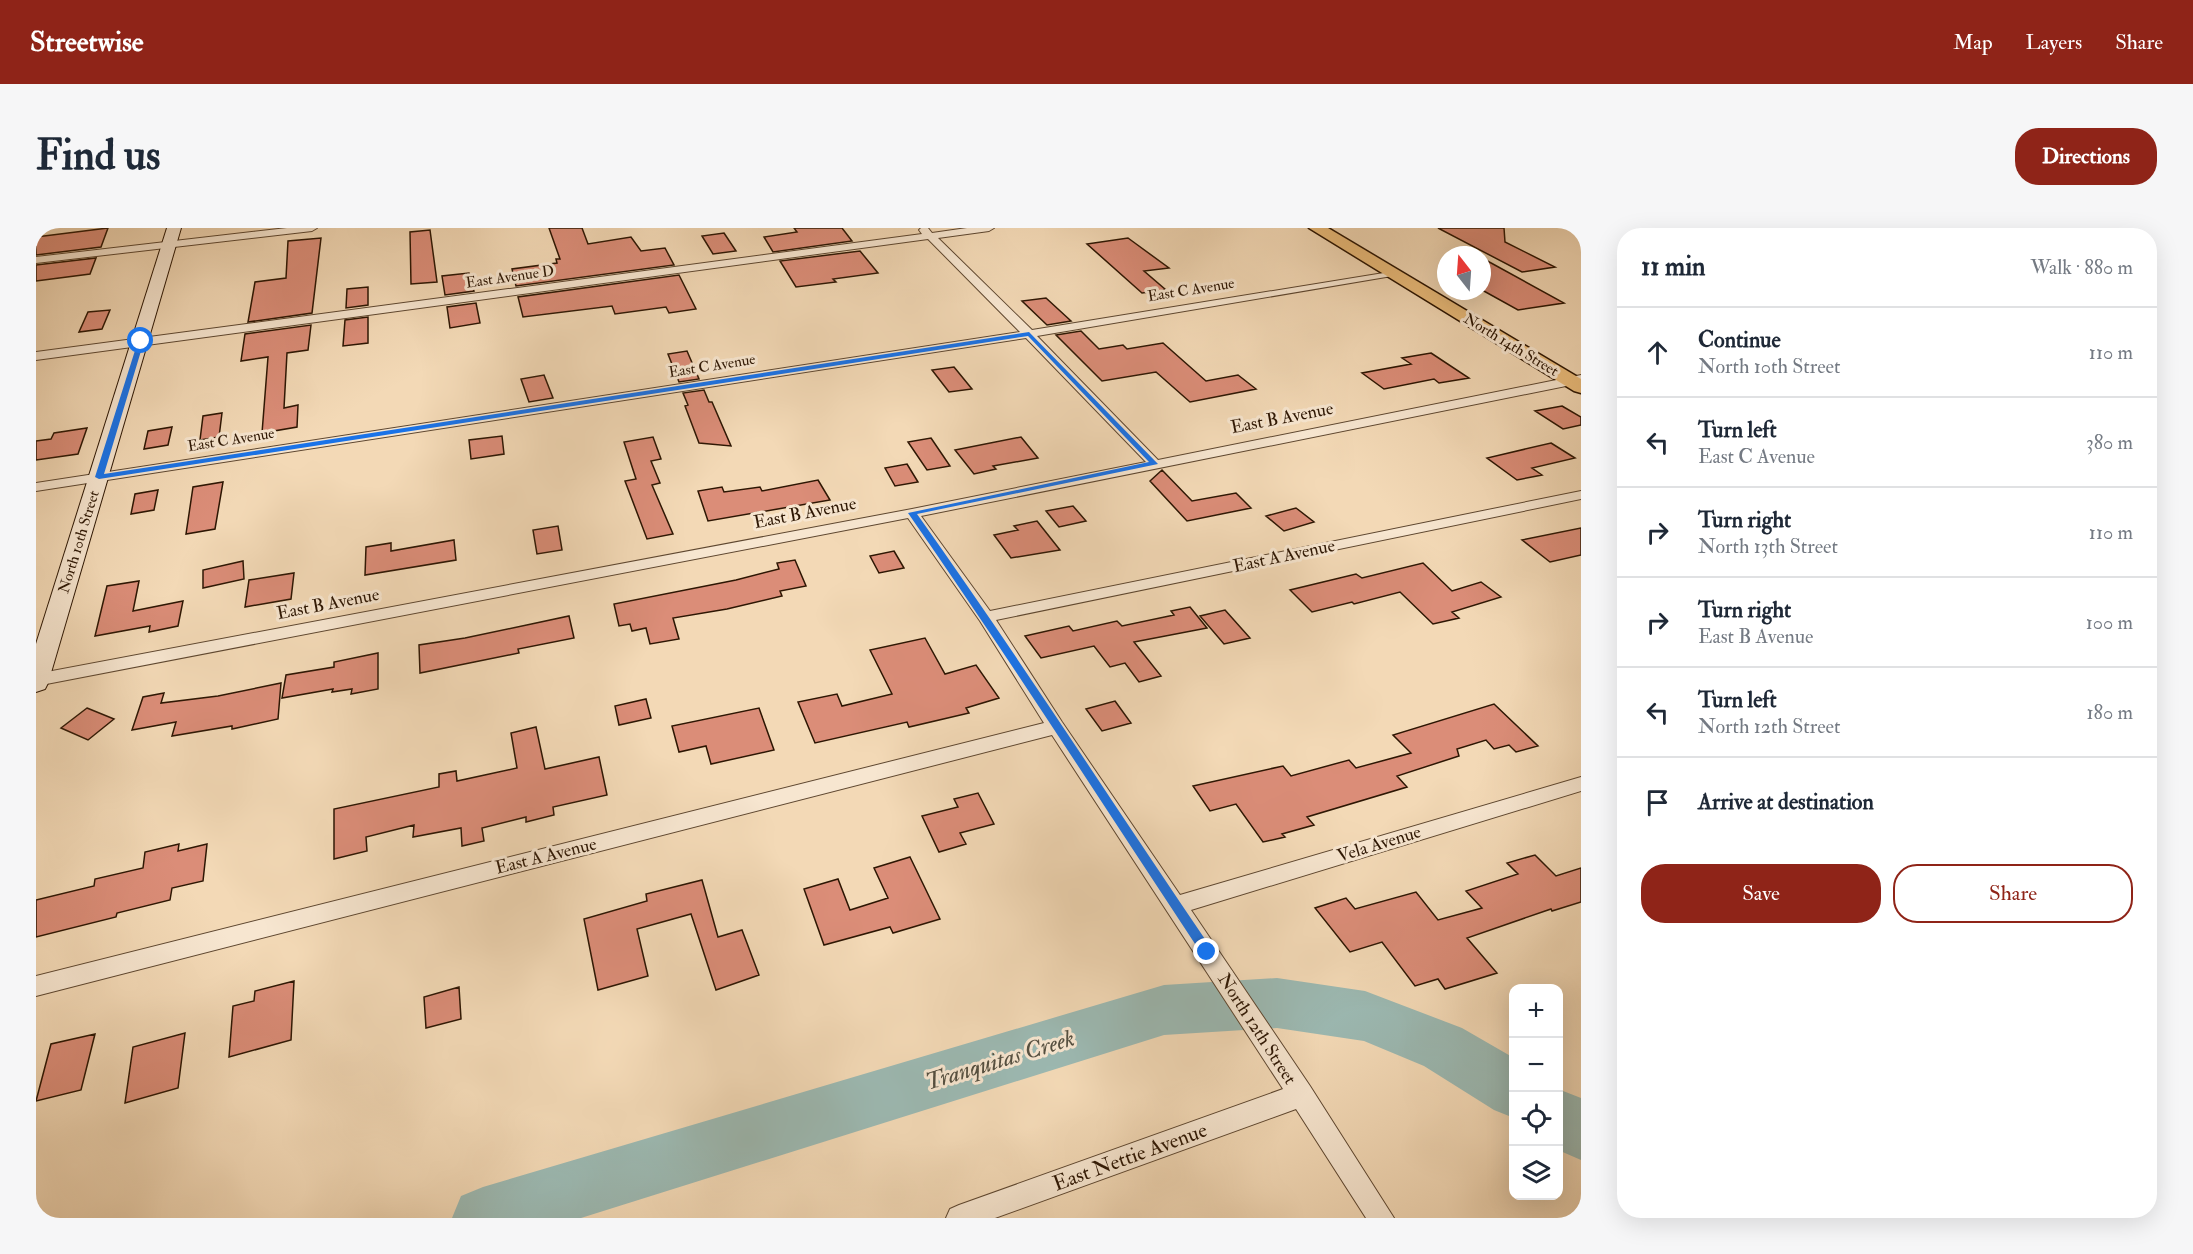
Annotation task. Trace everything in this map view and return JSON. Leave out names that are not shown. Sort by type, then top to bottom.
[{"type":"main road","name":"North 14th Street","points":[[1317,228],[1578,382]]},
{"type":"street","points":[[36,260],[171,236],[312,228]]},
{"type":"street","name":"East Avenue D","points":[[36,356],[925,232],[989,228]]},
{"type":"street","points":[[925,232],[1029,334],[1155,464]]},
{"type":"street","name":"North 10th Street","points":[[36,681],[171,236]]},
{"type":"street","name":"East C Avenue","points":[[36,487],[1029,334],[1392,273]]},
{"type":"street","name":"East B Avenue","points":[[36,681],[912,513],[1578,382]]},
{"type":"street","name":"East A Avenue","points":[[986,617],[1580,497]]},
{"type":"street","name":"North 12th Street","points":[[912,513],[986,617],[1056,727],[1176,905],[1381,1218]]},
{"type":"street","name":"East A Avenue","points":[[36,986],[1056,727]]},
{"type":"street","name":"Vela Avenue","points":[[1176,905],[1581,784]]},
{"type":"street","name":"East Nettie Avenue","points":[[959,1218],[1300,1095]]},
{"type":"building","points":[[108,228],[101,247],[36,255],[36,237]]},
{"type":"building","points":[[549,228],[582,228],[588,244],[631,237],[641,251],[665,248],[674,265],[516,286],[512,269],[557,263],[556,259],[560,259]]},
{"type":"building","points":[[794,228],[842,228],[852,241],[773,252],[764,237],[797,232]]},
{"type":"building","points":[[1438,228],[1504,228],[1505,242],[1555,267],[1522,272],[1491,256],[1491,246],[1472,246]]},
{"type":"building","points":[[430,230],[437,282],[411,284],[410,232]]},
{"type":"building","points":[[724,233],[736,251],[713,254],[702,236]]},
{"type":"building","points":[[321,238],[312,313],[248,322],[255,282],[286,278],[288,241]]},
{"type":"building","points":[[1128,238],[1169,268],[1144,271],[1166,290],[1142,293],[1087,244]]},
{"type":"building","points":[[860,251],[878,273],[833,279],[836,282],[796,287],[780,261]]},
{"type":"building","points":[[96,258],[90,274],[36,281],[36,265]]},
{"type":"building","points":[[1491,263],[1564,303],[1518,310],[1491,295]]},
{"type":"building","points":[[469,273],[474,291],[445,295],[442,276]]},
{"type":"building","points":[[679,275],[696,309],[669,313],[666,307],[615,314],[612,306],[523,317],[518,297]]},
{"type":"building","points":[[368,287],[368,305],[346,308],[347,289]]},
{"type":"building","points":[[1046,298],[1071,321],[1047,325],[1022,301]]},
{"type":"building","points":[[476,303],[480,323],[450,328],[447,307]]},
{"type":"building","points":[[110,310],[102,329],[79,332],[88,312]]},
{"type":"building","points":[[368,317],[368,343],[343,346],[345,320]]},
{"type":"building","points":[[311,325],[308,350],[287,353],[284,408],[298,405],[297,427],[262,433],[268,357],[241,361],[245,334]]},
{"type":"building","points":[[1081,331],[1099,349],[1123,345],[1127,349],[1163,343],[1206,381],[1238,375],[1256,389],[1190,402],[1156,372],[1102,381],[1056,335]]},
{"type":"building","points":[[687,351],[699,379],[679,382],[668,354]]},
{"type":"building","points":[[1431,353],[1469,378],[1439,383],[1434,379],[1384,389],[1362,373],[1411,364],[1402,358]]},
{"type":"building","points":[[954,367],[972,389],[949,392],[932,370]]},
{"type":"building","points":[[544,375],[553,398],[529,402],[521,379]]},
{"type":"building","points":[[704,390],[709,402],[712,402],[731,446],[699,443],[685,406],[688,405],[683,393]]},
{"type":"building","points":[[1562,406],[1581,417],[1581,425],[1563,429],[1535,411]]},
{"type":"building","points":[[222,413],[219,437],[200,440],[203,416]]},
{"type":"building","points":[[172,427],[168,445],[144,449],[148,431]]},
{"type":"building","points":[[87,428],[78,454],[36,460],[36,441],[51,439],[54,433]]},
{"type":"building","points":[[502,436],[504,454],[471,459],[469,440]]},
{"type":"building","points":[[653,437],[661,459],[651,461],[660,483],[652,485],[673,534],[647,539],[625,481],[636,479],[624,442]]},
{"type":"building","points":[[1021,437],[1038,458],[993,466],[996,469],[974,474],[955,450]]},
{"type":"building","points":[[931,438],[950,466],[927,470],[908,442]]},
{"type":"building","points":[[1551,443],[1575,458],[1532,468],[1542,475],[1517,480],[1487,458]]},
{"type":"building","points":[[907,464],[918,482],[895,486],[885,468]]},
{"type":"building","points":[[1162,470],[1192,501],[1236,493],[1251,508],[1187,521],[1150,481]]},
{"type":"building","points":[[818,480],[830,500],[708,521],[698,491],[722,487],[724,492],[760,487],[762,491]]},
{"type":"building","points":[[223,482],[215,529],[186,534],[193,487]]},
{"type":"building","points":[[158,490],[154,510],[131,514],[135,494]]},
{"type":"building","points":[[1073,506],[1086,521],[1059,527],[1046,511]]},
{"type":"building","points":[[1296,508],[1314,522],[1284,531],[1266,516]]},
{"type":"building","points":[[1037,521],[1060,550],[1011,558],[994,535],[1018,530],[1014,526]]},
{"type":"building","points":[[558,526],[562,550],[537,554],[533,530]]},
{"type":"building","points":[[1581,528],[1581,555],[1550,562],[1522,540]]},
{"type":"building","points":[[454,540],[456,560],[365,575],[366,547],[391,543],[391,551]]},
{"type":"building","points":[[894,551],[904,568],[879,573],[870,556]]},
{"type":"building","points":[[795,560],[806,586],[780,591],[782,596],[727,609],[673,618],[679,639],[650,644],[646,628],[632,631],[630,624],[619,626],[614,604],[736,580],[779,569],[777,563]]},
{"type":"building","points":[[243,561],[244,579],[203,588],[203,570]]},
{"type":"building","points":[[1423,563],[1452,591],[1481,582],[1501,597],[1452,612],[1459,618],[1433,624],[1400,592],[1312,612],[1290,590],[1356,574],[1362,578]]},
{"type":"building","points":[[294,573],[291,599],[245,607],[249,580]]},
{"type":"building","points":[[139,581],[133,611],[183,601],[178,626],[149,632],[150,626],[95,636],[107,586]]},
{"type":"building","points":[[1190,607],[1207,628],[1134,642],[1161,676],[1139,682],[1125,663],[1110,667],[1094,646],[1041,658],[1025,636],[1069,626],[1073,631],[1117,621],[1122,626],[1174,615],[1171,611]]},
{"type":"building","points":[[1225,610],[1250,638],[1224,644],[1200,616]]},
{"type":"building","points":[[569,616],[574,638],[518,649],[519,653],[420,673],[419,645],[465,638]]},
{"type":"building","points":[[925,638],[945,674],[976,665],[999,698],[966,708],[969,713],[909,727],[907,722],[815,743],[798,702],[837,694],[842,706],[892,694],[870,650]]},
{"type":"building","points":[[378,653],[378,689],[351,694],[352,689],[332,692],[333,689],[282,698],[286,675],[334,667],[334,662]]},
{"type":"building","points":[[281,683],[278,719],[232,729],[232,726],[172,736],[176,722],[132,730],[143,697],[164,693],[161,703],[218,696]]},
{"type":"building","points":[[646,699],[651,718],[619,725],[615,706]]},
{"type":"building","points":[[1115,701],[1131,723],[1102,731],[1086,709]]},
{"type":"building","points":[[1494,704],[1538,746],[1516,752],[1509,745],[1494,749],[1486,740],[1457,749],[1459,756],[1397,776],[1407,787],[1307,817],[1314,825],[1282,834],[1285,837],[1263,842],[1236,804],[1210,811],[1193,786],[1283,766],[1291,776],[1349,760],[1356,768],[1411,753],[1393,735]]},
{"type":"building","points":[[87,708],[114,719],[88,740],[61,728]]},
{"type":"building","points":[[759,708],[774,750],[711,764],[706,746],[679,752],[672,726]]},
{"type":"building","points":[[536,727],[545,769],[599,757],[607,795],[553,807],[554,815],[526,822],[526,817],[482,828],[484,841],[462,846],[461,828],[413,837],[414,825],[366,837],[367,851],[334,859],[334,809],[439,787],[439,774],[456,771],[457,781],[517,768],[511,733]]},
{"type":"building","points":[[978,793],[994,824],[960,833],[966,844],[939,852],[922,816],[958,807],[954,799]]},
{"type":"building","points":[[179,844],[178,851],[207,844],[203,881],[172,888],[170,900],[117,913],[116,917],[36,937],[36,900],[94,886],[95,879],[143,868],[145,852]]},
{"type":"building","points":[[1535,855],[1556,876],[1581,868],[1581,902],[1552,911],[1551,909],[1467,938],[1497,973],[1445,989],[1438,979],[1415,986],[1382,942],[1350,952],[1315,908],[1346,898],[1355,909],[1416,892],[1438,920],[1482,908],[1466,891],[1518,874],[1507,863]]},
{"type":"building","points":[[910,857],[940,919],[893,933],[890,927],[824,945],[804,889],[838,879],[850,910],[888,898],[874,868]]},
{"type":"building","points":[[702,880],[718,937],[742,930],[759,975],[716,990],[691,914],[637,929],[648,976],[598,990],[584,919],[647,901],[646,894]]},
{"type":"building","points":[[294,981],[291,1040],[229,1057],[233,1006],[254,1001],[255,991]]},
{"type":"building","points":[[459,987],[461,1019],[426,1028],[424,997]]},
{"type":"building","points":[[185,1033],[178,1088],[125,1103],[133,1047]]},
{"type":"building","points":[[95,1034],[81,1090],[36,1101],[51,1044]]},
{"type":"waterway","name":"Tranquitas Creek","points":[[483,1218],[1164,1010],[1277,1003],[1365,1016],[1443,1047],[1509,1087]]},
{"type":"waterway","name":"Tranquitas Creek","points":[[1563,1120],[1581,1131]]},
{"type":"route","points":[[141,341],[99,477],[1029,334],[1155,464],[912,513],[986,617],[1056,727],[1207,952]]}]
